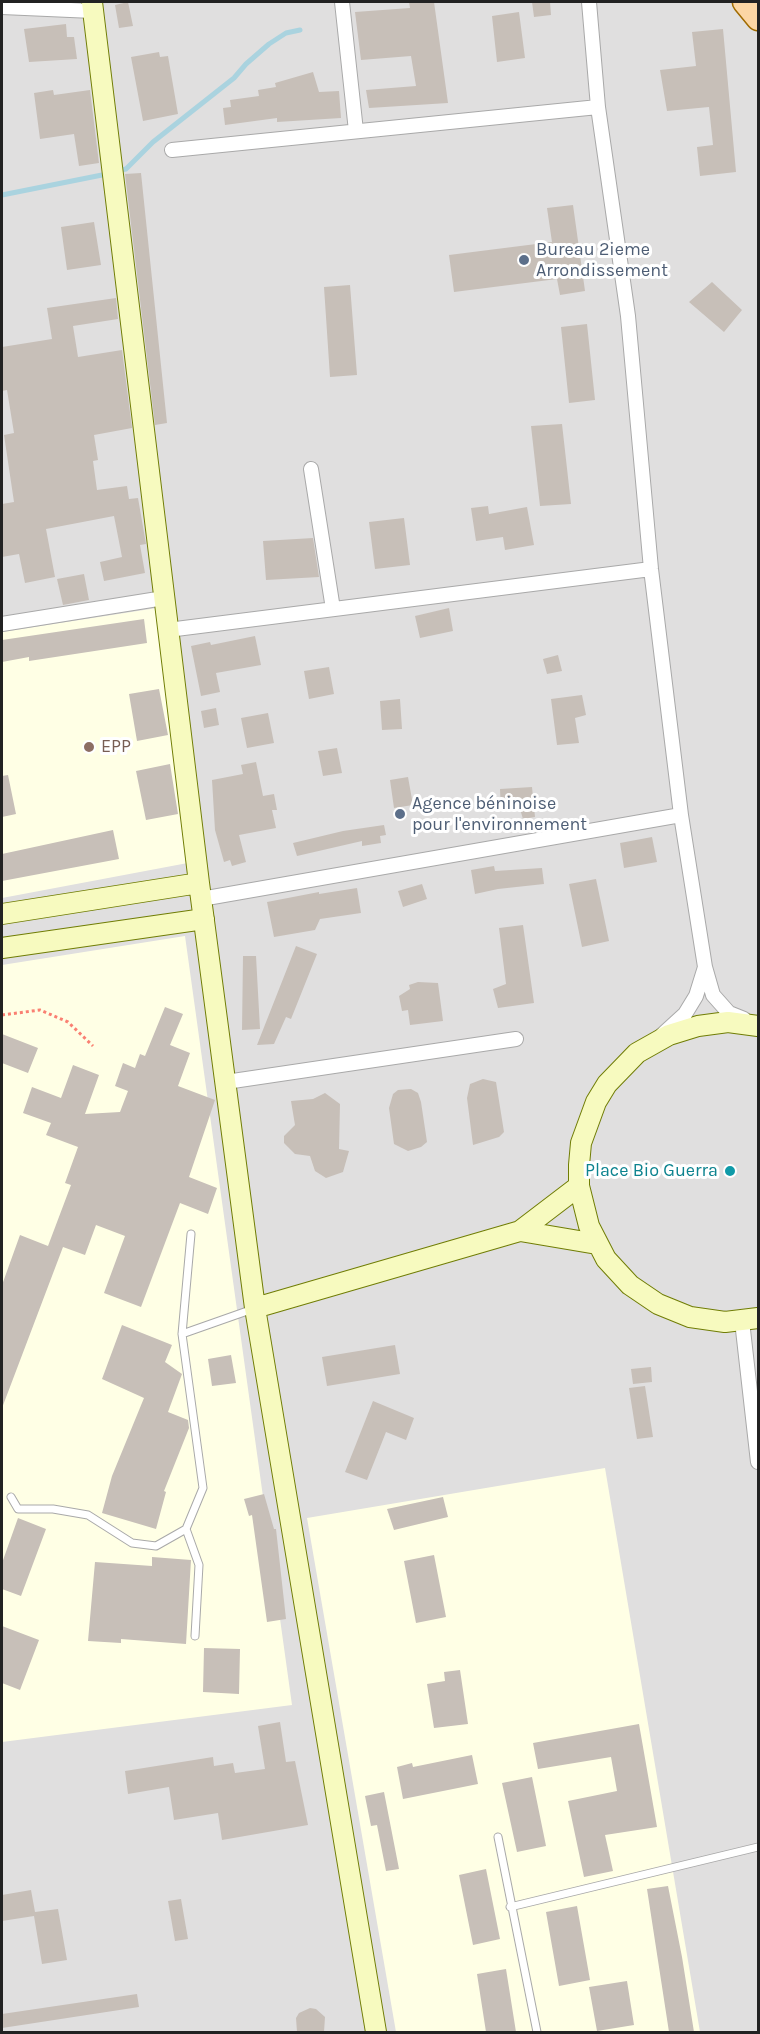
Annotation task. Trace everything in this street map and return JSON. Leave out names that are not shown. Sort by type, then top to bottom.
[{"type":"main road","points":[[744,2],[759,19]]},
{"type":"street","points":[[342,2],[356,131]]},
{"type":"street","points":[[589,2],[598,107],[628,316],[651,569],[681,815],[705,967],[713,995],[729,1013],[758,1026]]},
{"type":"street","points":[[2,7],[92,6],[168,630],[255,1308],[376,2032]]},
{"type":"street","points":[[172,150],[598,107]]},
{"type":"street","points":[[311,469],[333,609]]},
{"type":"street","points":[[168,630],[651,569]]},
{"type":"street","points":[[2,624],[164,598]]},
{"type":"street","points":[[2,948],[202,900],[681,815]]},
{"type":"street","points":[[2,914],[202,900]]},
{"type":"street","points":[[705,967],[696,996],[685,1014],[621,1067],[596,1102],[581,1143],[579,1186],[589,1226],[597,1244],[630,1285],[658,1305],[690,1317],[750,1320],[759,1462]]},
{"type":"street","points":[[655,1041],[698,1026],[728,1023],[758,1026]]},
{"type":"street","points":[[226,1082],[516,1039]]},
{"type":"street","points":[[255,1308],[520,1231],[579,1186]]},
{"type":"street","points":[[520,1231],[597,1244]]},
{"type":"lane","points":[[11,1497],[18,1509],[53,1509],[88,1515],[132,1543],[156,1546],[186,1528],[203,1488],[182,1335],[191,1234]]},
{"type":"lane","points":[[182,1335],[255,1308]]},
{"type":"lane","points":[[186,1528],[199,1565],[195,1636]]},
{"type":"lane","points":[[498,1837],[510,1907],[537,2032]]},
{"type":"lane","points":[[510,1907],[759,1847]]},
{"type":"path","points":[[2,1015],[40,1010],[68,1022],[93,1046]]},
{"type":"shaded area","points":[[2,2],[758,2],[758,2032],[2,2032]]},
{"type":"shaded area","name":"EPP","points":[[157,608],[193,862],[2,898],[2,632]]},
{"type":"shaded area","points":[[185,936],[292,1705],[2,1742],[2,965]]},
{"type":"shaded area","points":[[605,1468],[700,2032],[396,2032],[307,1518]]},
{"type":"building","points":[[128,2],[133,26],[119,28],[115,5]]},
{"type":"building","points":[[409,2],[434,2],[448,103],[369,108],[366,90],[416,86],[411,56],[361,60],[355,12],[410,8]]},
{"type":"building","points":[[532,2],[550,2],[551,15],[534,17]]},
{"type":"building","points":[[519,12],[525,58],[497,62],[492,16]]},
{"type":"building","points":[[66,24],[67,37],[74,37],[77,59],[29,62],[24,29]]},
{"type":"building","points":[[723,29],[736,172],[700,176],[697,147],[713,145],[709,107],[667,111],[660,70],[696,66],[692,32]]},
{"type":"building","points":[[159,52],[160,57],[168,56],[178,114],[143,121],[131,57]]},
{"type":"building","points":[[313,72],[319,92],[339,91],[341,118],[277,122],[277,118],[225,125],[223,108],[231,107],[230,100],[259,96],[258,90],[276,87],[275,83]]},
{"type":"building","points":[[53,90],[54,95],[90,90],[99,163],[79,166],[74,134],[40,139],[34,93]]},
{"type":"building","points":[[141,173],[167,423],[155,425],[125,174]]},
{"type":"building","points":[[573,205],[585,291],[560,295],[557,279],[454,292],[449,255],[552,242],[547,208]]},
{"type":"building","points":[[94,222],[101,265],[67,270],[61,227]]},
{"type":"building","points":[[712,282],[742,310],[724,332],[689,302]]},
{"type":"building","points":[[350,285],[357,375],[330,377],[324,287]]},
{"type":"building","points":[[116,298],[118,319],[73,326],[78,357],[122,350],[132,428],[94,435],[98,460],[93,461],[97,490],[127,486],[129,499],[138,498],[146,544],[140,545],[145,573],[104,581],[100,562],[122,557],[114,516],[46,529],[55,577],[25,583],[19,554],[2,557],[2,504],[14,502],[4,435],[14,433],[7,390],[2,391],[2,347],[52,339],[47,308]]},
{"type":"building","points":[[587,324],[595,400],[569,403],[561,327]]},
{"type":"building","points":[[562,424],[571,504],[540,506],[531,426]]},
{"type":"building","points":[[488,506],[489,514],[527,507],[534,545],[505,550],[503,537],[476,541],[471,508]]},
{"type":"building","points":[[404,518],[410,565],[375,569],[369,522]]},
{"type":"building","points":[[313,538],[319,577],[266,580],[263,541]]},
{"type":"building","points":[[84,574],[89,600],[63,605],[57,579]]},
{"type":"building","points":[[449,608],[453,631],[420,638],[415,616]]},
{"type":"building","points":[[144,619],[147,643],[29,661],[29,657],[2,662],[2,640]]},
{"type":"building","points":[[255,636],[261,665],[216,673],[220,692],[201,696],[191,646],[210,642],[211,645]]},
{"type":"building","points":[[558,655],[562,671],[547,674],[543,659]]},
{"type":"building","points":[[329,667],[334,694],[309,699],[304,671]]},
{"type":"building","points":[[159,689],[168,735],[137,741],[129,694]]},
{"type":"building","points":[[582,695],[586,715],[575,718],[579,743],[557,745],[551,699]]},
{"type":"building","points":[[400,699],[402,729],[382,730],[380,701]]},
{"type":"building","points":[[216,708],[219,725],[204,728],[201,711]]},
{"type":"building","points":[[268,713],[274,743],[247,748],[241,718]]},
{"type":"building","points":[[337,748],[342,773],[323,776],[318,751]]},
{"type":"building","points":[[256,762],[263,796],[274,794],[277,810],[272,810],[276,828],[239,835],[246,862],[232,866],[230,860],[224,862],[215,830],[212,780],[243,774],[241,765]]},
{"type":"building","points":[[170,764],[178,814],[146,820],[136,771]]},
{"type":"building","points":[[8,775],[16,814],[2,817],[2,776]]},
{"type":"building","points":[[408,777],[413,805],[394,808],[390,780]]},
{"type":"building","points":[[532,787],[535,817],[523,819],[520,809],[501,811],[500,789]]},
{"type":"building","points":[[384,825],[386,835],[380,836],[381,843],[362,846],[362,841],[297,856],[293,843],[343,831]]},
{"type":"building","points":[[113,830],[119,859],[2,881],[2,854]]},
{"type":"building","points":[[652,837],[657,862],[624,868],[620,843]]},
{"type":"building","points":[[494,866],[495,871],[542,868],[544,884],[475,894],[471,870]]},
{"type":"building","points":[[596,879],[609,941],[582,947],[569,884]]},
{"type":"building","points":[[422,884],[427,899],[403,907],[398,891]]},
{"type":"building","points":[[357,888],[361,913],[320,919],[315,930],[274,937],[267,902],[319,892],[319,894]]},
{"type":"building","points":[[523,925],[534,1003],[498,1008],[493,989],[506,984],[499,928]]},
{"type":"building","points":[[296,946],[317,954],[291,1019],[286,1017],[274,1044],[257,1045]]},
{"type":"building","points":[[243,956],[256,956],[260,1029],[242,1030]]},
{"type":"building","points":[[418,982],[438,983],[443,1021],[410,1025],[408,1010],[402,1011],[399,996],[410,989],[409,985]]},
{"type":"building","points":[[165,1007],[183,1014],[170,1045],[190,1053],[178,1086],[215,1100],[189,1177],[217,1188],[208,1214],[180,1203],[141,1307],[104,1293],[125,1236],[96,1225],[85,1255],[63,1247],[2,1408],[2,1285],[20,1235],[48,1246],[71,1185],[65,1183],[78,1147],[46,1135],[51,1123],[23,1113],[32,1087],[61,1098],[73,1065],[99,1075],[85,1114],[120,1112],[128,1091],[115,1086],[123,1063],[135,1068],[140,1054],[145,1056]]},
{"type":"building","points":[[2,1034],[38,1048],[28,1073],[2,1063]]},
{"type":"building","points":[[483,1079],[496,1082],[504,1132],[499,1137],[473,1145],[467,1098],[470,1084]]},
{"type":"building","points":[[411,1089],[418,1093],[421,1102],[427,1142],[421,1147],[408,1151],[394,1144],[389,1108],[393,1094],[398,1090]]},
{"type":"building","points":[[325,1093],[340,1104],[339,1149],[349,1151],[343,1172],[326,1178],[315,1171],[310,1156],[295,1154],[284,1143],[284,1136],[295,1125],[291,1101],[313,1099]]},
{"type":"building","points":[[122,1325],[172,1345],[165,1362],[182,1374],[168,1412],[188,1420],[189,1428],[164,1491],[166,1492],[156,1529],[102,1513],[112,1476],[144,1398],[102,1379]]},
{"type":"building","points":[[395,1345],[400,1374],[327,1386],[322,1357]]},
{"type":"building","points":[[231,1355],[236,1383],[212,1386],[208,1359]]},
{"type":"building","points":[[651,1367],[652,1382],[633,1384],[631,1369]]},
{"type":"building","points":[[645,1386],[653,1437],[637,1439],[629,1388]]},
{"type":"building","points":[[373,1401],[414,1418],[406,1440],[386,1432],[367,1480],[345,1472]]},
{"type":"building","points":[[264,1494],[274,1529],[276,1529],[286,1619],[267,1622],[252,1515],[249,1516],[244,1499]]},
{"type":"building","points":[[443,1497],[448,1517],[394,1530],[387,1509]]},
{"type":"building","points":[[18,1518],[46,1529],[21,1596],[2,1589],[2,1563]]},
{"type":"building","points":[[434,1555],[446,1617],[416,1623],[404,1561]]},
{"type":"building","points":[[152,1557],[191,1560],[186,1644],[121,1639],[121,1643],[88,1641],[95,1562],[152,1566]]},
{"type":"building","points":[[2,1626],[39,1640],[20,1690],[2,1683]]},
{"type":"building","points":[[204,1648],[240,1649],[239,1694],[203,1692]]},
{"type":"building","points":[[460,1670],[468,1724],[434,1728],[427,1684],[445,1681],[444,1672]]},
{"type":"building","points":[[280,1722],[286,1762],[295,1761],[308,1825],[222,1840],[218,1813],[174,1820],[169,1787],[128,1794],[125,1771],[213,1757],[214,1766],[233,1763],[235,1773],[265,1769],[258,1726]]},
{"type":"building","points":[[639,1724],[657,1827],[605,1835],[613,1871],[584,1877],[568,1801],[617,1791],[611,1757],[538,1769],[533,1743]]},
{"type":"building","points":[[472,1755],[478,1784],[403,1799],[397,1767],[412,1763],[413,1767]]},
{"type":"building","points":[[532,1777],[546,1846],[517,1852],[502,1783]]},
{"type":"building","points":[[384,1792],[399,1869],[386,1871],[377,1825],[371,1826],[365,1796]]},
{"type":"building","points":[[486,1869],[500,1939],[473,1945],[459,1875]]},
{"type":"building","points":[[668,1886],[694,2032],[669,2032],[647,1889]]},
{"type":"building","points":[[31,1890],[35,1912],[58,1909],[67,1960],[42,1964],[34,1916],[2,1921],[2,1895]]},
{"type":"building","points":[[181,1899],[188,1939],[175,1941],[168,1901]]},
{"type":"building","points":[[577,1906],[590,1980],[559,1986],[546,1912]]},
{"type":"building","points":[[506,1969],[516,2032],[486,2032],[477,1974]]},
{"type":"building","points":[[627,1981],[634,2025],[597,2031],[589,1987]]},
{"type":"building","points":[[137,1994],[139,2007],[2,2028],[2,2014]]},
{"type":"building","points":[[310,2008],[316,2009],[325,2017],[324,2032],[297,2032],[296,2018],[299,2013]]},
{"type":"waterway","points":[[116,171],[126,169],[153,142],[234,78],[269,44],[286,33],[300,30]]},
{"type":"waterway","points":[[2,195],[107,174]]},
{"type":"place","name":"Bureau 2ieme Arrondissement","points":[[524,260]]},
{"type":"place","name":"EPP","points":[[89,747]]},
{"type":"place","name":"Agence béninoise pour l'environnement","points":[[400,814]]},
{"type":"place","name":"Place Bio Guerra","points":[[730,1171]]}]
